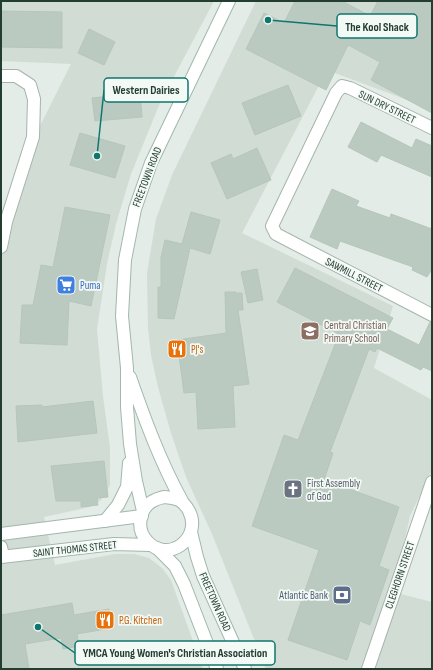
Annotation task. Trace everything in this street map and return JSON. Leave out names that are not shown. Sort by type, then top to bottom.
[{"type":"main road","name":"FREETOWN ROAD","points":[[142,514],[130,444],[127,407],[127,368],[122,316],[125,260],[135,209],[150,163],[229,1]]},
{"type":"main road","points":[[1,76],[16,76],[30,85],[34,99],[33,137],[6,222],[1,247]]},
{"type":"main road","name":"SUN DRY STREET","points":[[276,234],[272,226],[275,219],[336,93],[342,86],[350,88],[432,128]]},
{"type":"main road","name":"SAWMILL STREET","points":[[276,234],[432,315]]},
{"type":"main road","name":"FREETOWN ROAD","points":[[127,368],[152,439],[167,473],[182,501]]},
{"type":"main road","points":[[105,521],[118,505],[127,487],[130,444]]},
{"type":"main road","name":"CLEGHORN STREET","points":[[368,669],[431,487]]},
{"type":"main road","points":[[164,497],[182,501],[191,515],[193,524],[191,532],[184,544],[171,550],[154,546],[144,538],[140,520],[148,504],[156,499],[164,497]]},
{"type":"main road","points":[[1,534],[105,521],[142,514]]},
{"type":"main road","name":"FREETOWN ROAD","points":[[191,532],[203,576],[246,669]]},
{"type":"main road","name":"SAINT THOMAS STREET","points":[[2,553],[114,544],[154,546]]},
{"type":"main road","name":"FREETOWN ROAD","points":[[154,546],[174,566],[184,584],[217,669]]},
{"type":"shaded area","points":[[1,1],[214,1],[160,103],[131,174],[116,224],[107,264],[97,329],[103,396],[110,448],[110,485],[101,500],[90,507],[44,517],[55,565],[115,554],[134,554],[149,558],[162,568],[171,580],[203,669],[1,669],[1,246],[24,158],[71,64],[1,61]]},
{"type":"shaded area","points":[[256,1],[432,1],[423,106],[327,70],[242,233],[393,306],[374,368],[432,400],[432,470],[410,516],[393,592],[432,602],[432,669],[266,669],[212,534],[186,477],[170,430],[158,387],[151,355],[148,328],[147,273],[156,219],[172,175]]},
{"type":"building","points":[[295,1],[342,1],[370,16],[378,1],[432,1],[432,113],[371,80],[380,62],[348,45],[326,90],[246,49],[264,13],[284,23]]},
{"type":"building","points":[[1,11],[62,12],[62,48],[1,47]]},
{"type":"building","points":[[89,29],[115,42],[104,65],[78,53]]},
{"type":"building","points":[[288,85],[301,116],[255,135],[242,103]]},
{"type":"building","points":[[140,93],[142,117],[95,121],[92,98]]},
{"type":"building","points":[[361,122],[412,148],[416,139],[432,146],[432,177],[381,155],[377,162],[348,147]]},
{"type":"building","points":[[80,133],[125,146],[115,178],[70,165]]},
{"type":"building","points":[[257,148],[271,180],[227,199],[211,163],[231,154],[233,159]]},
{"type":"building","points":[[332,189],[359,201],[356,206],[390,218],[391,214],[432,229],[432,269],[427,277],[412,270],[413,267],[340,241],[337,249],[310,237]]},
{"type":"building","points":[[65,207],[110,215],[91,306],[69,301],[67,345],[20,343],[22,305],[33,305],[41,265],[53,267]]},
{"type":"building","points":[[191,212],[220,220],[210,254],[190,248],[174,319],[158,318],[158,287],[161,287],[161,257],[165,240],[182,244]]},
{"type":"building","points":[[295,268],[393,318],[387,329],[419,345],[430,322],[432,322],[432,371],[423,367],[421,370],[377,348],[375,352],[369,349],[330,452],[333,453],[324,480],[399,507],[379,566],[389,570],[370,625],[360,621],[347,660],[288,640],[319,550],[252,526],[284,435],[298,440],[339,334],[277,302]]},
{"type":"building","points":[[257,269],[263,300],[248,303],[241,272]]},
{"type":"building","points":[[225,292],[242,293],[243,310],[238,310],[249,384],[233,386],[235,427],[198,429],[196,392],[184,393],[177,340],[226,333]]},
{"type":"building","points":[[93,401],[97,433],[18,442],[16,406],[42,405],[42,407]]},
{"type":"building","points":[[104,461],[108,497],[97,498],[98,505],[81,507],[81,501],[56,501],[51,466]]},
{"type":"building","points":[[72,603],[74,615],[109,609],[112,628],[77,634],[79,646],[63,649],[61,638],[25,644],[29,669],[1,669],[1,615]]},
{"type":"place","name":"The Kool Shack","points":[[268,20]]},
{"type":"place","name":"Western Dairies","points":[[97,156]]},
{"type":"place","name":"Puma","points":[[66,285]]},
{"type":"place","name":"Central Christian Primary School","points":[[310,331]]},
{"type":"place","name":"PJ's","points":[[177,349]]},
{"type":"place","name":"First Assembly of God","points":[[293,489]]},
{"type":"place","name":"Atlantic Bank","points":[[342,595]]},
{"type":"place","name":"P.G. Kitchen","points":[[105,620]]},
{"type":"place","name":"YMCA Young Women's Christian Association","points":[[38,627]]}]
